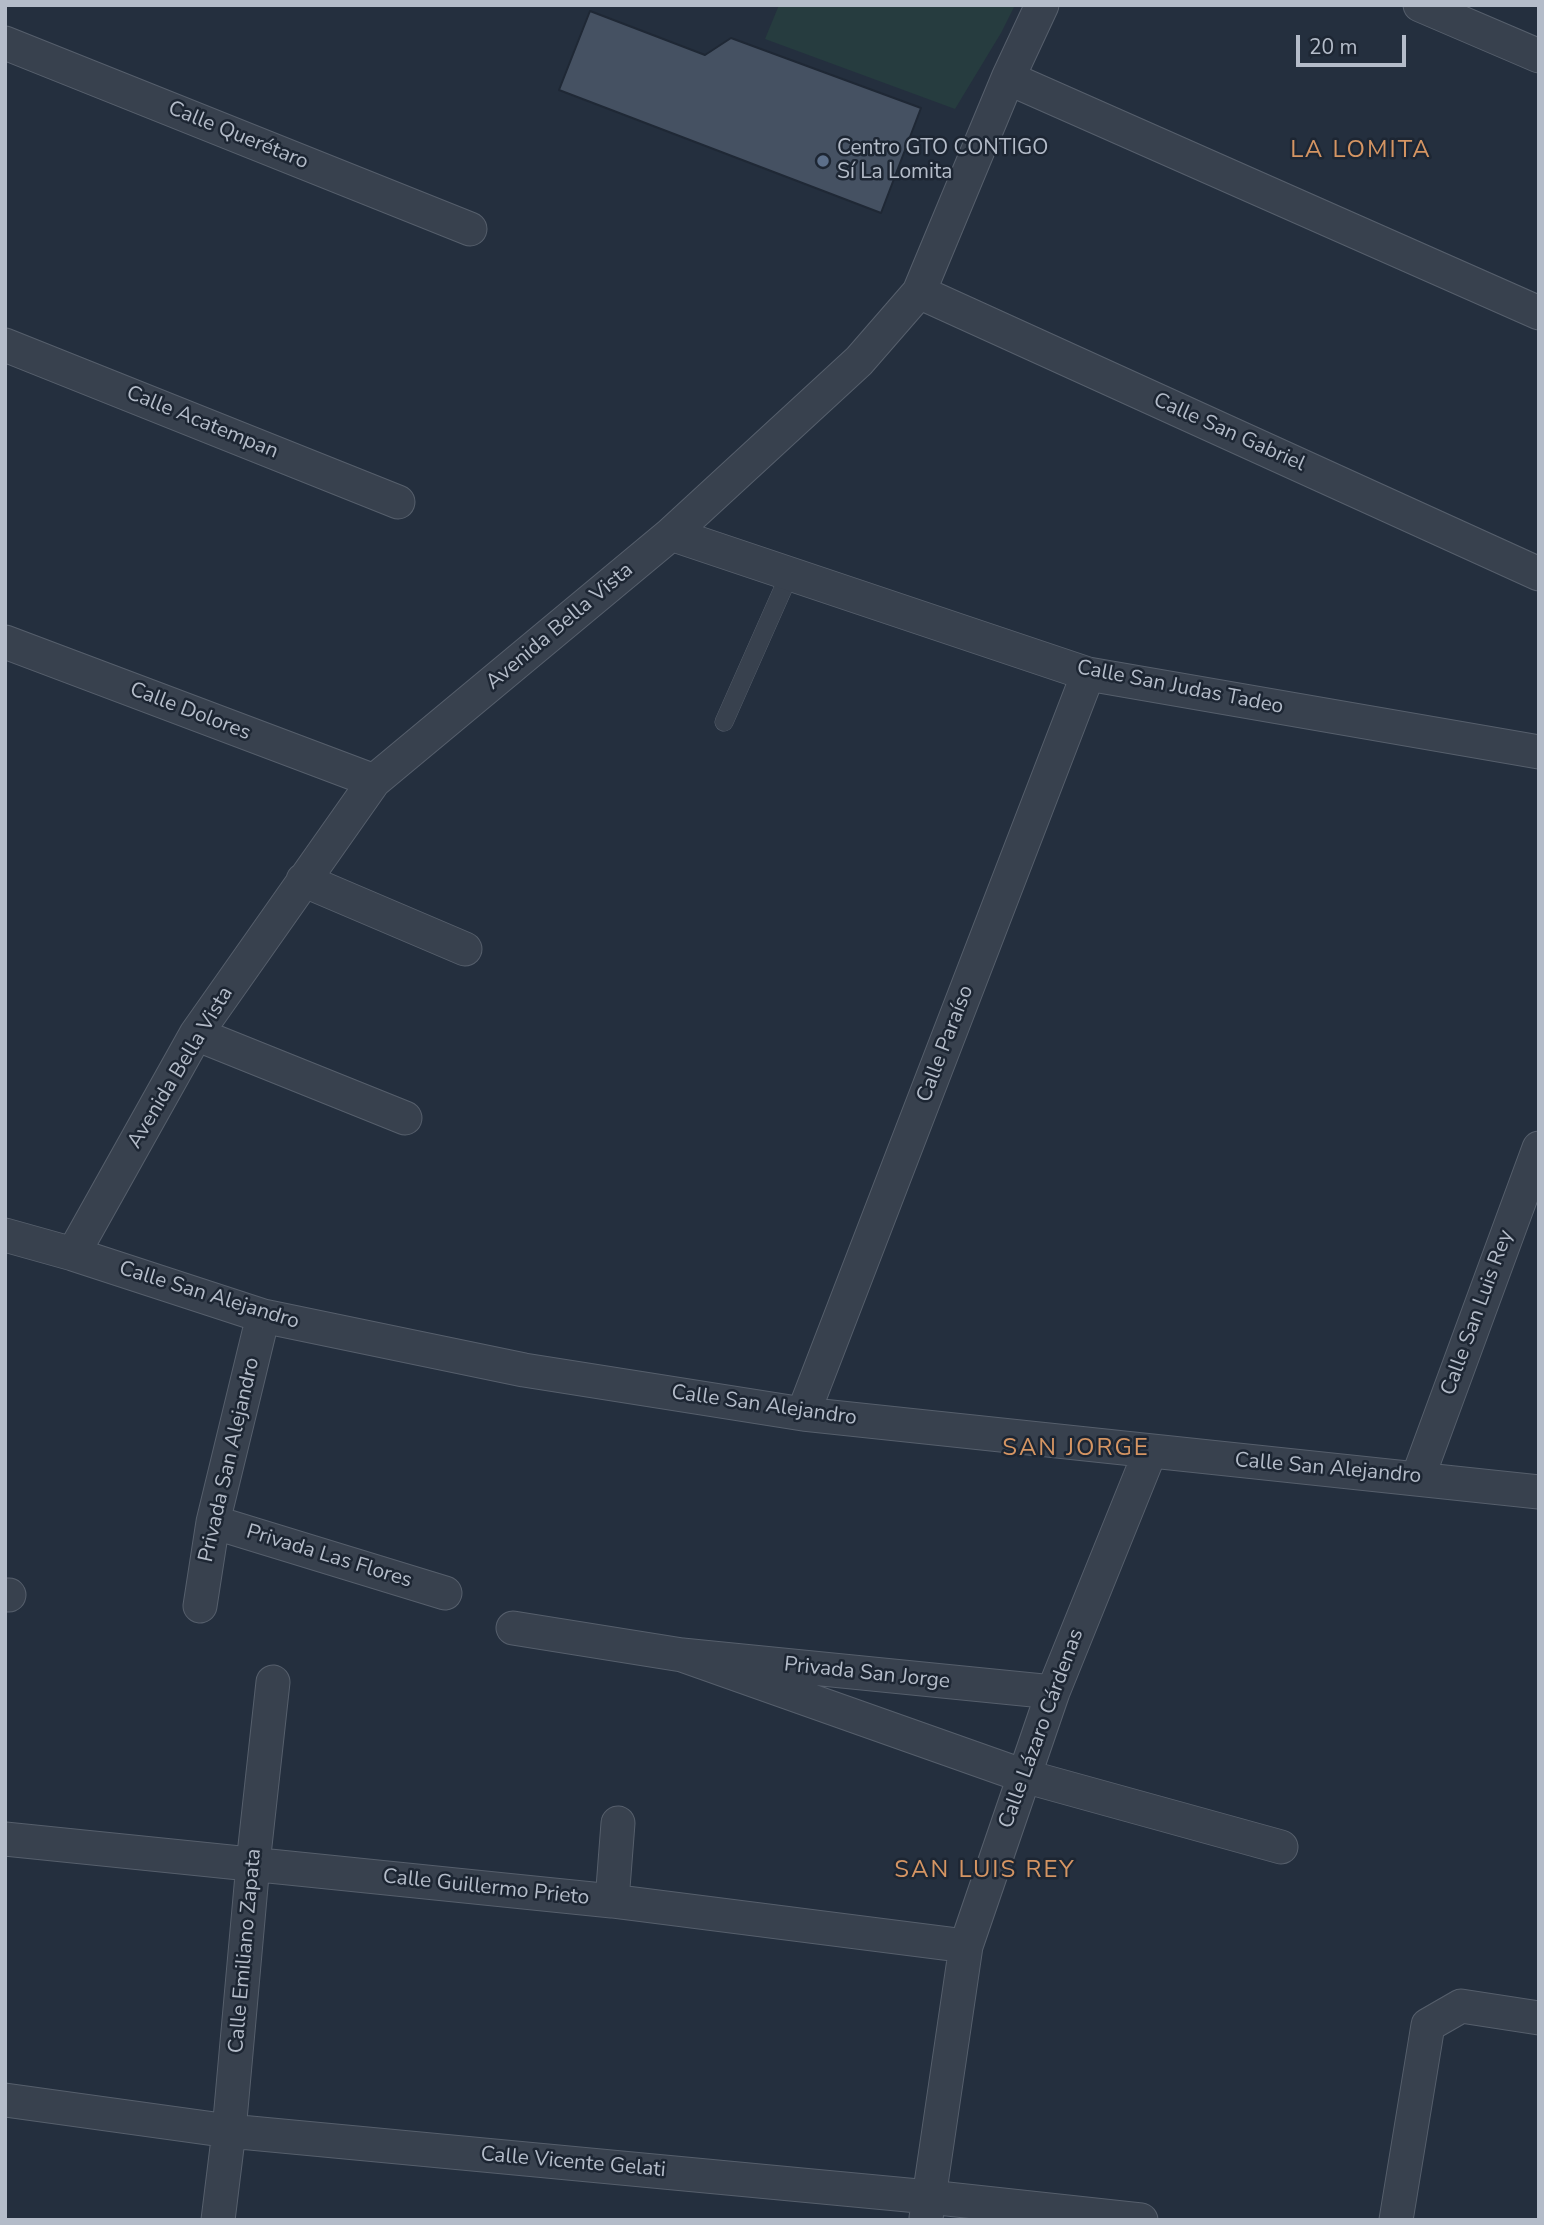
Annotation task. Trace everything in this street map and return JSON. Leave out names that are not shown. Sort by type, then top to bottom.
[{"type":"street","name":"Avenida Bella Vista","points":[[73,1254],[196,1034],[374,781],[671,534],[859,361],[919,292],[1008,78],[1042,5]]},
{"type":"street","points":[[1420,5],[1539,56]]},
{"type":"street","name":"Calle Querétaro","points":[[5,43],[471,229]]},
{"type":"street","points":[[1008,78],[1539,313]]},
{"type":"street","name":"Calle San Gabriel","points":[[919,292],[1539,574]]},
{"type":"street","name":"Calle Acatempan","points":[[5,345],[398,502]]},
{"type":"street","name":"Calle San Judas Tadeo","points":[[671,534],[1088,674],[1539,752]]},
{"type":"street","name":"Calle Dolores","points":[[5,642],[374,781]]},
{"type":"street","name":"Calle Paraíso","points":[[803,1414],[1088,674]]},
{"type":"street","points":[[303,880],[465,949]]},
{"type":"street","points":[[196,1034],[405,1118]]},
{"type":"street","name":"Calle San Luis Rey","points":[[1418,1477],[1539,1148]]},
{"type":"street","name":"Calle San Alejandro","points":[[5,1235],[73,1254],[263,1316],[524,1370],[803,1414],[1150,1452],[1418,1477],[1539,1492]]},
{"type":"street","name":"Privada San Alejandro","points":[[200,1606],[213,1522],[263,1316]]},
{"type":"street","name":"Calle Lázaro Cárdenas","points":[[927,2208],[966,1946],[1053,1692],[1150,1452]]},
{"type":"street","name":"Privada Las Flores","points":[[213,1522],[444,1593]]},
{"type":"street","name":"Privada San Jorge","points":[[513,1628],[682,1656],[1053,1692]]},
{"type":"street","name":"Privada San Jorge","points":[[682,1656],[1024,1776],[1281,1847]]},
{"type":"street","name":"Calle Emiliano Zapata","points":[[218,2220],[273,1682]]},
{"type":"street","points":[[612,1901],[618,1822]]},
{"type":"street","name":"Calle Guillermo Prieto","points":[[5,1839],[612,1901],[966,1946]]},
{"type":"street","points":[[1396,2220],[1428,2025],[1461,2006],[1539,2018]]},
{"type":"street","name":"Calle Vicente Gelati","points":[[5,2101],[229,2131],[927,2208],[1141,2220]]},
{"type":"lane","points":[[724,722],[790,573]]},
{"type":"green space","points":[[779,5],[1015,5],[955,109],[765,39]]},
{"type":"building","name":"Centro GTO CONTIGO Sí La Lomita","points":[[590,11],[705,55],[731,38],[921,108],[881,213],[559,90]]},
{"type":"place","name":"Centro GTO CONTIGO Sí La Lomita","points":[[823,161]]},
{"type":"district","name":"LA LOMITA","points":[[1361,151]]},
{"type":"district","name":"SAN JORGE","points":[[1076,1449]]},
{"type":"district","name":"SAN LUIS REY","points":[[985,1871]]}]
